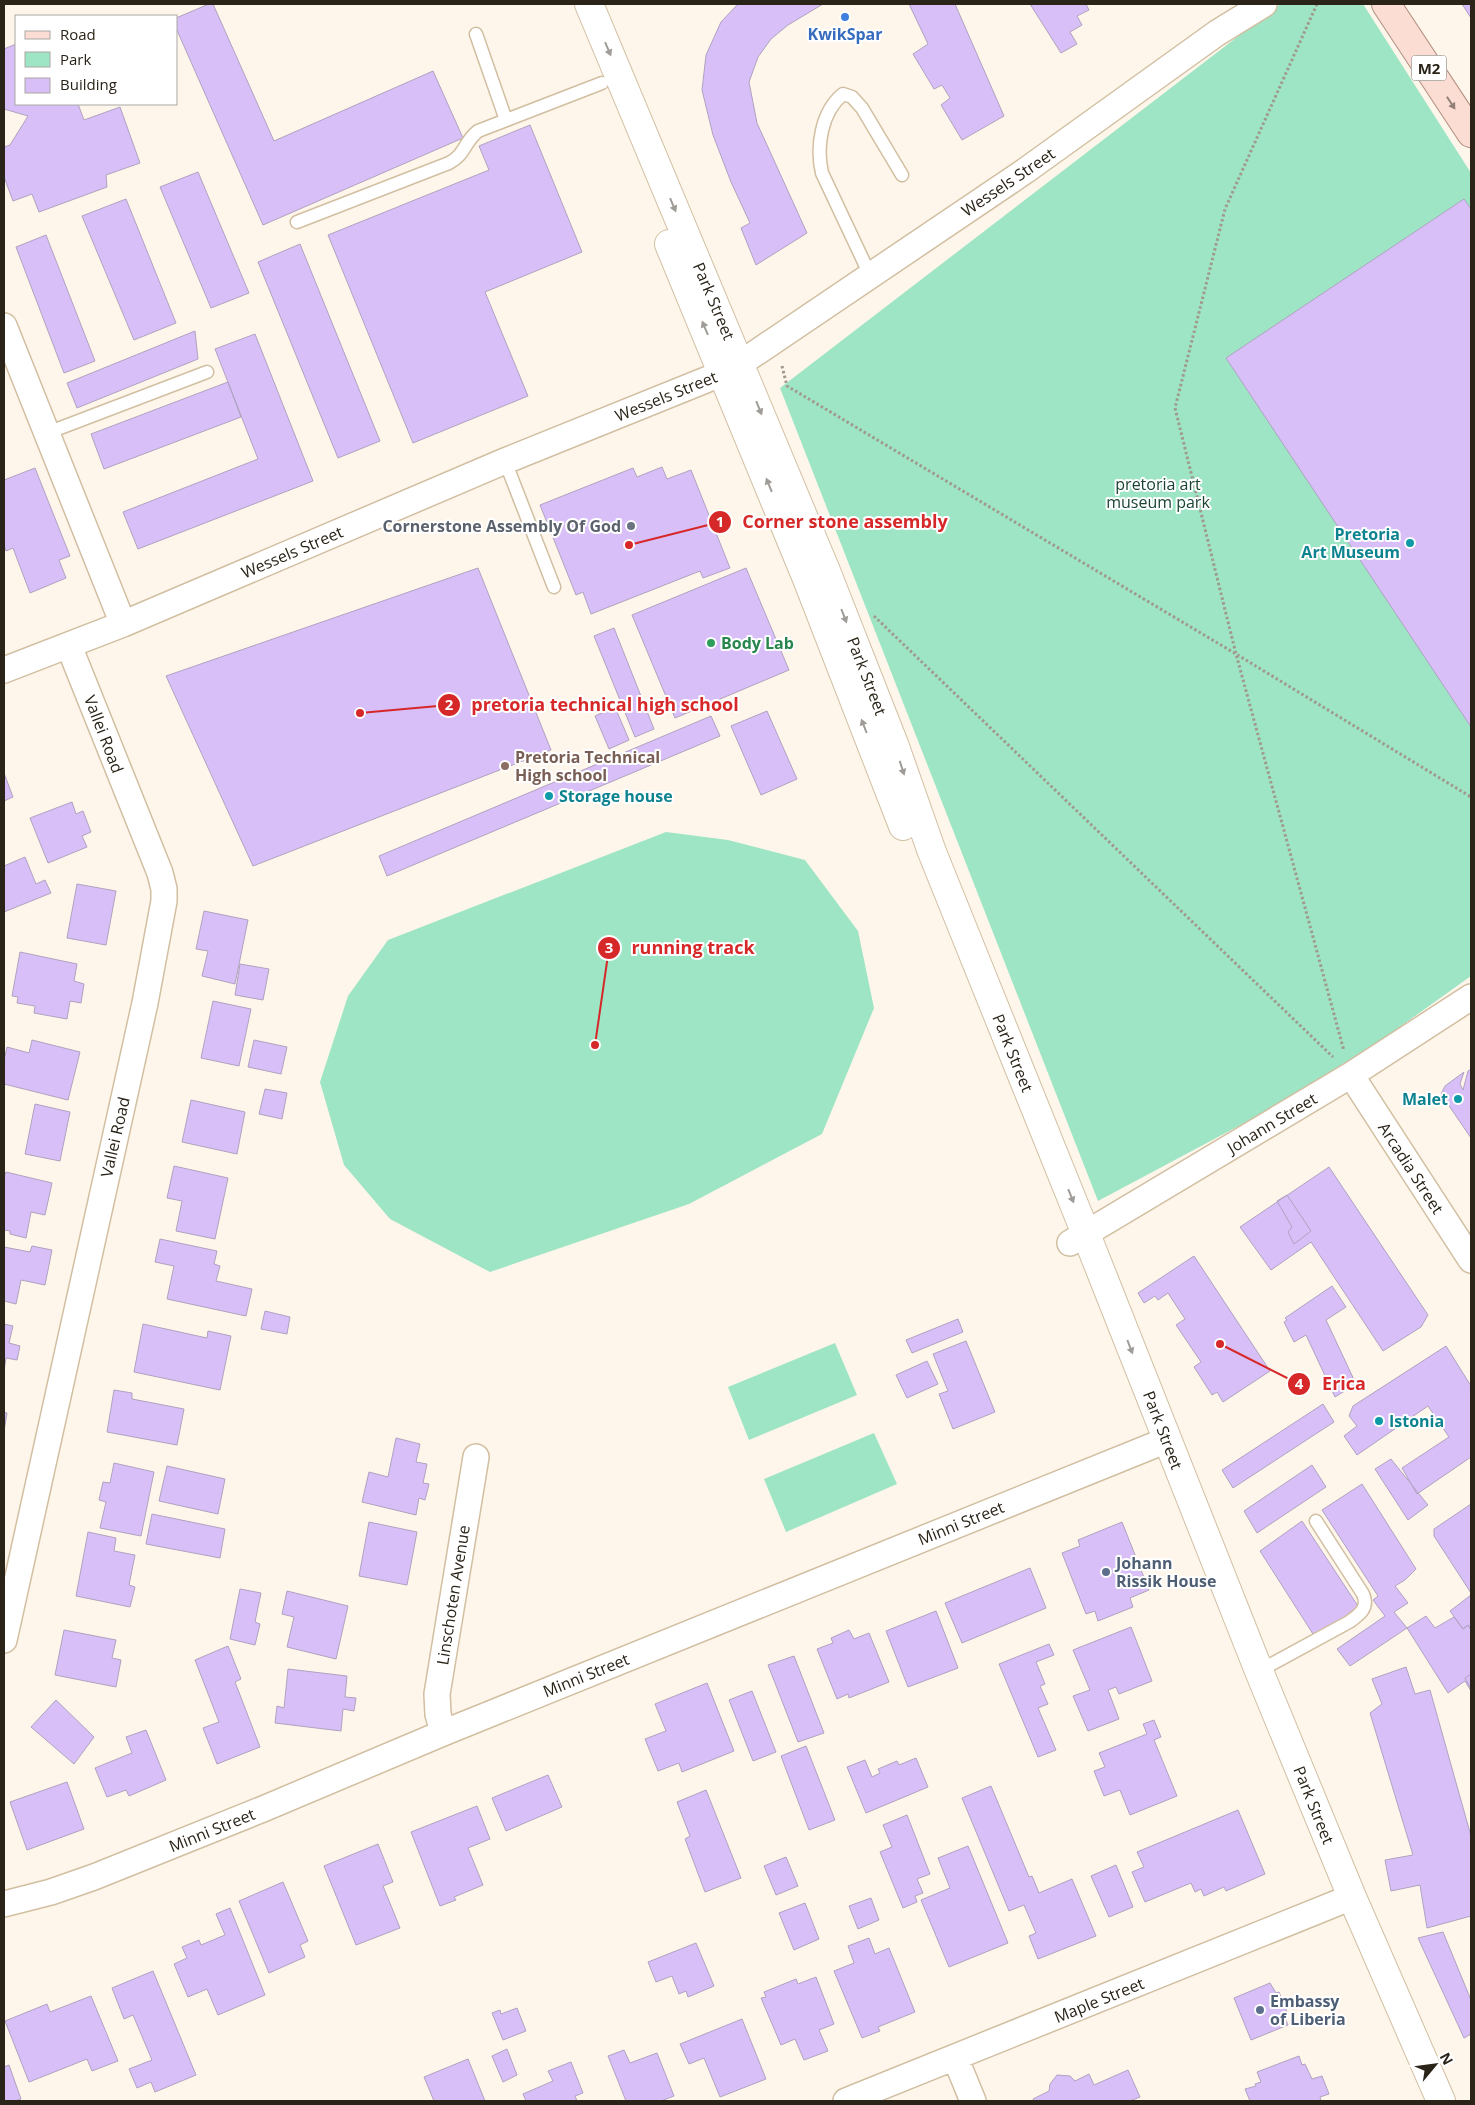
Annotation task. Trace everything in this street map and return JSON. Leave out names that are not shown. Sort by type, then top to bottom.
[{"type":"main road","name":"M2","points":[[1386,4],[1471,133]]},
{"type":"street","name":"Park Street","points":[[570,4],[602,83],[826,571],[894,744],[932,852],[1078,1238],[1159,1443],[1344,1900],[1441,2101]]},
{"type":"street","name":"Park Street","points":[[589,4],[732,368]]},
{"type":"street","name":"Wessels Street","points":[[4,670],[124,624],[504,461],[732,368],[1025,171],[1217,33],[1264,4]]},
{"type":"street","points":[[4,326],[124,624]]},
{"type":"street","name":"Vallei Road","points":[[4,1640],[145,1003],[164,901],[164,890],[160,873],[69,646]]},
{"type":"street","name":"Johann Street","points":[[1078,1238],[1351,1075],[1471,997]]},
{"type":"street","name":"Arcadia Street","points":[[1351,1075],[1471,1260]]},
{"type":"street","name":"Park Street","points":[[1159,1443],[1259,1671],[1420,2101]]},
{"type":"street","name":"Minni Street","points":[[4,1904],[51,1892],[94,1877],[263,1809],[442,1733],[1159,1443]]},
{"type":"street","name":"Linschoten Avenue","points":[[442,1733],[438,1714],[437,1694],[476,1457]]},
{"type":"street","name":"Maple Street","points":[[846,2101],[1344,1900]]},
{"type":"street","points":[[955,2057],[973,2101]]},
{"type":"lane","points":[[476,34],[506,120]]},
{"type":"lane","points":[[296,222],[458,158],[469,137],[478,131],[602,83]]},
{"type":"lane","points":[[870,275],[822,173],[819,160],[822,127],[836,100],[843,94],[852,97],[862,108],[902,175]]},
{"type":"lane","points":[[47,433],[207,372]]},
{"type":"lane","points":[[504,461],[554,587]]},
{"type":"lane","points":[[1259,1671],[1349,1622],[1358,1616],[1364,1608],[1366,1602],[1362,1594],[1316,1521]]},
{"type":"path","points":[[1317,4],[1225,209],[1175,408],[1236,654],[1351,1075]]},
{"type":"path","points":[[786,386],[1236,654],[1471,797]]},
{"type":"path","points":[[869,612],[1351,1075]]},
{"type":"green space","name":"pretoria art museum park","points":[[1280,4],[1363,4],[1471,173],[1471,976],[1327,1079],[1098,1201],[780,388]]},
{"type":"green space","points":[[666,832],[728,840],[805,860],[858,931],[874,1008],[822,1134],[689,1204],[490,1272],[390,1219],[344,1165],[320,1082],[348,996],[388,940]]},
{"type":"green space","points":[[835,1343],[857,1395],[749,1440],[728,1387]]},
{"type":"green space","points":[[874,1433],[897,1484],[786,1532],[764,1479]]},
{"type":"building","points":[[213,4],[274,141],[433,71],[463,138],[263,225],[178,33],[178,17]]},
{"type":"building","points":[[738,4],[823,4],[788,25],[771,39],[758,57],[749,82],[757,123],[807,233],[756,265],[741,228],[750,223],[731,182],[713,135],[702,90],[706,55],[721,22]]},
{"type":"building","points":[[909,4],[955,4],[1004,116],[962,140],[941,105],[950,98],[942,85],[934,89],[913,54],[928,44]]},
{"type":"building","points":[[1030,4],[1086,4],[1089,10],[1077,16],[1082,25],[1070,32],[1077,44],[1061,53]]},
{"type":"building","points":[[1462,4],[1471,4],[1471,18]]},
{"type":"building","points":[[15,44],[15,105],[78,105],[84,120],[120,107],[140,163],[106,175],[107,187],[39,212],[32,194],[13,201],[4,177],[4,147],[10,145],[28,116],[4,109],[4,49]]},
{"type":"building","points":[[530,125],[582,252],[485,292],[528,396],[413,443],[328,235],[489,170],[479,146]]},
{"type":"building","points":[[198,172],[249,293],[211,308],[160,187]]},
{"type":"building","points":[[126,199],[176,323],[134,340],[82,216]]},
{"type":"building","name":"Pretoria Art Museum","points":[[1464,199],[1471,209],[1471,727],[1226,358]]},
{"type":"building","points":[[46,235],[95,361],[64,373],[16,247]]},
{"type":"building","points":[[300,244],[380,441],[338,458],[258,262]]},
{"type":"building","points":[[195,331],[198,359],[77,408],[67,383]]},
{"type":"building","points":[[255,334],[313,481],[138,549],[123,512],[258,459],[215,349]]},
{"type":"building","points":[[228,382],[241,417],[104,469],[91,434]]},
{"type":"building","name":"Cornerstone Assembly Of God","points":[[662,467],[667,479],[691,470],[730,568],[703,578],[700,571],[591,614],[583,592],[576,595],[540,505],[633,468],[637,477]]},
{"type":"building","points":[[35,468],[70,556],[59,560],[66,578],[30,593],[13,548],[6,551],[4,545],[4,480]]},
{"type":"building","name":"Pretoria Technical High school","points":[[478,568],[551,750],[253,866],[166,676]]},
{"type":"building","name":"Body Lab","points":[[746,568],[789,670],[675,718],[632,615]]},
{"type":"building","points":[[614,628],[654,729],[635,737],[594,636]]},
{"type":"building","points":[[615,707],[629,740],[609,749],[595,716]]},
{"type":"building","points":[[767,711],[797,779],[761,795],[731,726]]},
{"type":"building","name":"Storage house","points":[[711,716],[720,736],[387,876],[379,856]]},
{"type":"building","points":[[4,773],[13,797],[4,801]]},
{"type":"building","points":[[72,802],[76,814],[83,811],[91,832],[82,836],[87,847],[48,863],[30,818]]},
{"type":"building","points":[[25,857],[36,884],[45,880],[51,893],[4,912],[4,866]]},
{"type":"building","points":[[77,884],[116,891],[106,945],[67,938]]},
{"type":"building","points":[[204,911],[248,920],[235,984],[202,976],[208,951],[196,949]]},
{"type":"building","points":[[20,952],[77,964],[74,981],[84,984],[81,1003],[70,1001],[67,1019],[34,1013],[35,1006],[17,1003],[18,997],[12,996]]},
{"type":"building","points":[[240,964],[269,969],[263,1000],[235,995]]},
{"type":"building","points":[[213,1001],[251,1009],[239,1066],[201,1058]]},
{"type":"building","points":[[32,1040],[80,1052],[68,1100],[4,1084],[4,1060],[7,1047],[29,1053]]},
{"type":"building","points":[[254,1040],[287,1047],[281,1074],[248,1067]]},
{"type":"building","name":"Malet","points":[[1471,1069],[1471,1138],[1441,1094],[1445,1086],[1464,1072],[1460,1084],[1463,1090],[1468,1071]]},
{"type":"building","points":[[265,1089],[287,1093],[282,1119],[259,1114]]},
{"type":"building","points":[[191,1100],[245,1112],[237,1154],[182,1142]]},
{"type":"building","points":[[35,1104],[70,1112],[60,1161],[25,1154]]},
{"type":"building","points":[[174,1166],[228,1178],[215,1239],[176,1231],[182,1201],[167,1198]]},
{"type":"building","points":[[1329,1167],[1428,1315],[1421,1327],[1383,1351],[1311,1242],[1271,1270],[1240,1227]]},
{"type":"building","points":[[6,1172],[52,1183],[45,1215],[31,1212],[26,1238],[10,1234],[10,1231],[4,1230],[4,1176]]},
{"type":"building","points":[[1287,1195],[1311,1231],[1294,1244],[1288,1232],[1292,1227],[1277,1201]]},
{"type":"building","points":[[160,1239],[217,1251],[214,1264],[220,1266],[216,1281],[252,1289],[246,1316],[167,1299],[174,1266],[155,1262]]},
{"type":"building","points":[[32,1246],[52,1250],[45,1285],[21,1280],[16,1304],[4,1301],[4,1247],[30,1252]]},
{"type":"building","points":[[1194,1256],[1270,1371],[1223,1402],[1217,1392],[1212,1395],[1194,1367],[1201,1362],[1176,1325],[1185,1319],[1168,1293],[1158,1300],[1155,1296],[1144,1303],[1138,1293]]},
{"type":"building","points":[[1332,1286],[1346,1307],[1326,1320],[1356,1384],[1335,1397],[1306,1335],[1294,1342],[1284,1322],[1287,1320],[1285,1318]]},
{"type":"building","points":[[265,1311],[290,1317],[287,1334],[261,1329]]},
{"type":"building","points":[[958,1319],[963,1332],[912,1353],[906,1340]]},
{"type":"building","points":[[4,1324],[13,1326],[9,1343],[20,1346],[17,1360],[6,1358],[4,1371]]},
{"type":"building","points":[[143,1324],[207,1338],[208,1331],[231,1336],[220,1390],[134,1372]]},
{"type":"building","points":[[966,1341],[995,1412],[953,1429],[939,1394],[948,1391],[933,1354]]},
{"type":"building","name":"Istonia","points":[[1446,1346],[1471,1386],[1471,1457],[1417,1494],[1402,1468],[1449,1437],[1428,1406],[1357,1455],[1344,1436],[1357,1426],[1349,1416],[1353,1406]]},
{"type":"building","points":[[927,1361],[938,1384],[907,1398],[896,1375]]},
{"type":"building","points":[[114,1390],[132,1393],[132,1399],[184,1409],[177,1445],[107,1432]]},
{"type":"building","points":[[1323,1404],[1334,1422],[1233,1488],[1222,1470]]},
{"type":"building","points":[[4,1412],[7,1413],[4,1431]]},
{"type":"building","points":[[396,1438],[420,1444],[416,1462],[427,1464],[423,1483],[429,1484],[425,1500],[419,1498],[416,1515],[362,1502],[369,1472],[388,1477]]},
{"type":"building","points":[[1391,1459],[1428,1505],[1408,1520],[1375,1469]]},
{"type":"building","points":[[114,1463],[154,1472],[141,1536],[100,1528],[106,1502],[99,1500],[103,1482],[110,1483]]},
{"type":"building","points":[[1312,1465],[1326,1487],[1257,1533],[1244,1511]]},
{"type":"building","points":[[167,1466],[225,1479],[218,1514],[159,1501]]},
{"type":"building","points":[[1362,1484],[1416,1569],[1405,1580],[1395,1586],[1408,1603],[1394,1612],[1407,1628],[1350,1666],[1337,1649],[1385,1616],[1373,1600],[1378,1596],[1322,1510]]},
{"type":"building","points":[[1471,1504],[1471,1593],[1434,1536],[1434,1529]]},
{"type":"building","points":[[152,1514],[225,1529],[220,1558],[146,1544]]},
{"type":"building","points":[[1302,1521],[1358,1606],[1354,1611],[1329,1627],[1313,1634],[1260,1551]]},
{"type":"building","points":[[369,1522],[417,1532],[407,1585],[359,1576]]},
{"type":"building","name":"Johann Rissik House","points":[[1122,1522],[1149,1590],[1130,1598],[1133,1607],[1098,1621],[1095,1611],[1086,1614],[1062,1553],[1080,1546],[1078,1540]]},
{"type":"building","points":[[88,1532],[116,1538],[114,1551],[135,1555],[129,1585],[135,1587],[130,1607],[76,1596]]},
{"type":"building","points":[[1030,1568],[1046,1608],[962,1643],[945,1603]]},
{"type":"building","points":[[240,1589],[261,1593],[255,1622],[260,1624],[255,1645],[230,1639]]},
{"type":"building","points":[[287,1591],[348,1606],[336,1659],[287,1647],[294,1617],[282,1614]]},
{"type":"building","points":[[1471,1595],[1471,1630],[1468,1625],[1463,1629],[1450,1611]]},
{"type":"building","points":[[936,1611],[958,1668],[908,1687],[886,1631]]},
{"type":"building","points":[[1426,1616],[1435,1628],[1454,1617],[1463,1629],[1468,1625],[1471,1630],[1471,1691],[1465,1681],[1448,1693],[1407,1628]]},
{"type":"building","points":[[1131,1627],[1152,1681],[1119,1694],[1116,1687],[1108,1690],[1119,1719],[1088,1731],[1073,1696],[1090,1690],[1073,1650]]},
{"type":"building","points":[[64,1630],[116,1640],[112,1658],[121,1660],[116,1687],[55,1675]]},
{"type":"building","points":[[849,1630],[854,1639],[869,1633],[889,1682],[849,1698],[848,1694],[837,1699],[817,1649],[833,1643],[831,1638]]},
{"type":"building","points":[[1049,1644],[1054,1655],[1036,1662],[1045,1684],[1040,1686],[1048,1704],[1038,1708],[1056,1750],[1038,1757],[999,1664]]},
{"type":"building","points":[[228,1646],[241,1679],[235,1682],[260,1747],[217,1764],[203,1728],[219,1722],[195,1660]]},
{"type":"building","points":[[794,1656],[824,1733],[798,1742],[768,1665]]},
{"type":"building","points":[[1406,1667],[1415,1694],[1430,1690],[1471,1836],[1471,1916],[1427,1928],[1420,1885],[1391,1891],[1385,1860],[1413,1855],[1370,1713],[1382,1704],[1372,1679]]},
{"type":"building","points":[[288,1669],[347,1676],[345,1697],[356,1698],[354,1711],[343,1709],[341,1731],[275,1723],[277,1706],[284,1708]]},
{"type":"building","points":[[1471,1674],[1471,1689],[1465,1678]]},
{"type":"building","points":[[707,1683],[734,1751],[682,1772],[679,1763],[658,1771],[645,1739],[666,1731],[655,1704]]},
{"type":"building","points":[[752,1691],[776,1752],[753,1761],[729,1700]]},
{"type":"building","points":[[56,1700],[94,1737],[74,1764],[31,1727]]},
{"type":"building","points":[[1154,1720],[1161,1737],[1154,1740],[1177,1796],[1130,1815],[1120,1790],[1104,1796],[1094,1771],[1105,1767],[1099,1753],[1147,1734],[1143,1724]]},
{"type":"building","points":[[146,1730],[166,1780],[129,1796],[126,1790],[107,1797],[95,1768],[132,1753],[126,1737]]},
{"type":"building","points":[[806,1746],[835,1820],[809,1830],[781,1756]]},
{"type":"building","points":[[916,1758],[928,1787],[866,1813],[847,1767],[865,1760],[872,1777],[880,1773],[878,1769],[897,1761],[899,1765]]},
{"type":"building","points":[[548,1775],[562,1807],[506,1831],[492,1798]]},
{"type":"building","points":[[67,1782],[84,1829],[27,1850],[10,1802]]},
{"type":"building","points":[[991,1786],[1029,1877],[1032,1876],[1039,1893],[1072,1879],[1096,1936],[1038,1959],[1029,1936],[1036,1933],[1024,1905],[1009,1911],[962,1798]]},
{"type":"building","points":[[706,1790],[741,1878],[705,1892],[685,1839],[690,1836],[677,1802]]},
{"type":"building","points":[[477,1806],[490,1839],[468,1848],[483,1885],[454,1897],[456,1900],[440,1906],[411,1832]]},
{"type":"building","points":[[1238,1810],[1265,1874],[1226,1891],[1224,1887],[1204,1896],[1201,1889],[1195,1892],[1191,1883],[1145,1902],[1132,1872],[1144,1867],[1137,1852]]},
{"type":"building","points":[[907,1815],[930,1874],[917,1879],[923,1893],[915,1896],[917,1902],[903,1908],[880,1852],[892,1847],[883,1825]]},
{"type":"building","points":[[378,1844],[393,1882],[383,1886],[400,1928],[356,1945],[324,1866]]},
{"type":"building","points":[[968,1846],[1008,1943],[949,1967],[921,1900],[950,1888],[938,1858]]},
{"type":"building","points":[[786,1857],[798,1886],[776,1895],[764,1866]]},
{"type":"building","points":[[1116,1865],[1133,1907],[1109,1917],[1091,1876]]},
{"type":"building","points":[[283,1882],[308,1941],[300,1945],[305,1957],[269,1973],[239,1901]]},
{"type":"building","points":[[871,1898],[879,1920],[858,1929],[849,1906]]},
{"type":"building","points":[[805,1903],[819,1939],[794,1950],[779,1913]]},
{"type":"building","points":[[230,1908],[265,1995],[218,2015],[207,1989],[188,1997],[174,1964],[187,1958],[182,1947],[199,1940],[201,1945],[225,1935],[216,1914]]},
{"type":"building","points":[[1443,1932],[1471,2000],[1471,2034],[1464,2038],[1418,1938]]},
{"type":"building","points":[[869,1938],[875,1954],[889,1948],[915,2012],[878,2027],[880,2031],[862,2038],[834,1971],[854,1963],[848,1946]]},
{"type":"building","points":[[696,1943],[714,1986],[688,1997],[686,1991],[679,1994],[672,1976],[656,1982],[648,1962]]},
{"type":"building","points":[[153,1971],[196,2075],[155,2092],[151,2082],[137,2088],[129,2069],[152,2060],[133,2015],[124,2019],[112,1988]]},
{"type":"building","points":[[816,1977],[834,2024],[819,2030],[828,2051],[804,2060],[795,2039],[781,2045],[761,1998],[766,1997],[764,1992],[796,1979],[798,1984]]},
{"type":"building","points":[[1270,1983],[1276,1993],[1279,1992],[1287,2012],[1283,2014],[1288,2025],[1251,2040],[1234,1998]]},
{"type":"building","points":[[91,1996],[118,2061],[92,2071],[87,2059],[29,2082],[5,2021],[47,2004],[50,2012]]},
{"type":"building","points":[[517,2008],[526,2031],[503,2040],[492,2013],[500,2010],[501,2014]]},
{"type":"building","points":[[742,2019],[766,2079],[720,2097],[704,2058],[689,2064],[680,2044]]},
{"type":"building","points":[[507,2049],[517,2075],[503,2082],[492,2056]]},
{"type":"building","points":[[624,2050],[630,2063],[657,2053],[674,2096],[661,2101],[626,2101],[608,2056]]},
{"type":"building","points":[[1299,2056],[1302,2065],[1305,2064],[1312,2079],[1322,2076],[1329,2094],[1320,2097],[1321,2101],[1250,2101],[1245,2089],[1256,2086],[1255,2084],[1261,2082],[1257,2072]]},
{"type":"building","points":[[468,2059],[485,2101],[434,2101],[424,2077]]},
{"type":"building","points":[[571,2062],[583,2093],[575,2096],[577,2101],[526,2101],[523,2094],[553,2081],[548,2071]]},
{"type":"building","points":[[9,2065],[21,2099],[15,2101],[4,2101],[4,2067]]},
{"type":"building","points":[[1128,2070],[1140,2097],[1130,2101],[1034,2101],[1033,2099],[1049,2091],[1050,2084],[1057,2075],[1070,2076],[1075,2081],[1089,2074],[1094,2085]]},
{"type":"place","name":"KwikSpar","points":[[845,17]]},
{"type":"place","name":"Cornerstone Assembly Of God","points":[[631,526]]},
{"type":"place","name":"Pretoria Art Museum","points":[[1410,543]]},
{"type":"place","name":"Corner stone assembly","points":[[629,545]]},
{"type":"place","name":"Body Lab","points":[[711,643]]},
{"type":"place","name":"pretoria technical high school","points":[[360,713]]},
{"type":"place","name":"Pretoria Technical High school","points":[[505,766]]},
{"type":"place","name":"Storage house","points":[[549,796]]},
{"type":"place","name":"running track","points":[[595,1045]]},
{"type":"place","name":"Malet","points":[[1458,1099]]},
{"type":"place","name":"Erica","points":[[1220,1344]]},
{"type":"place","name":"Istonia","points":[[1379,1421]]},
{"type":"place","name":"Johann Rissik House","points":[[1106,1572]]},
{"type":"place","name":"Embassy of Liberia","points":[[1260,2010]]}]
